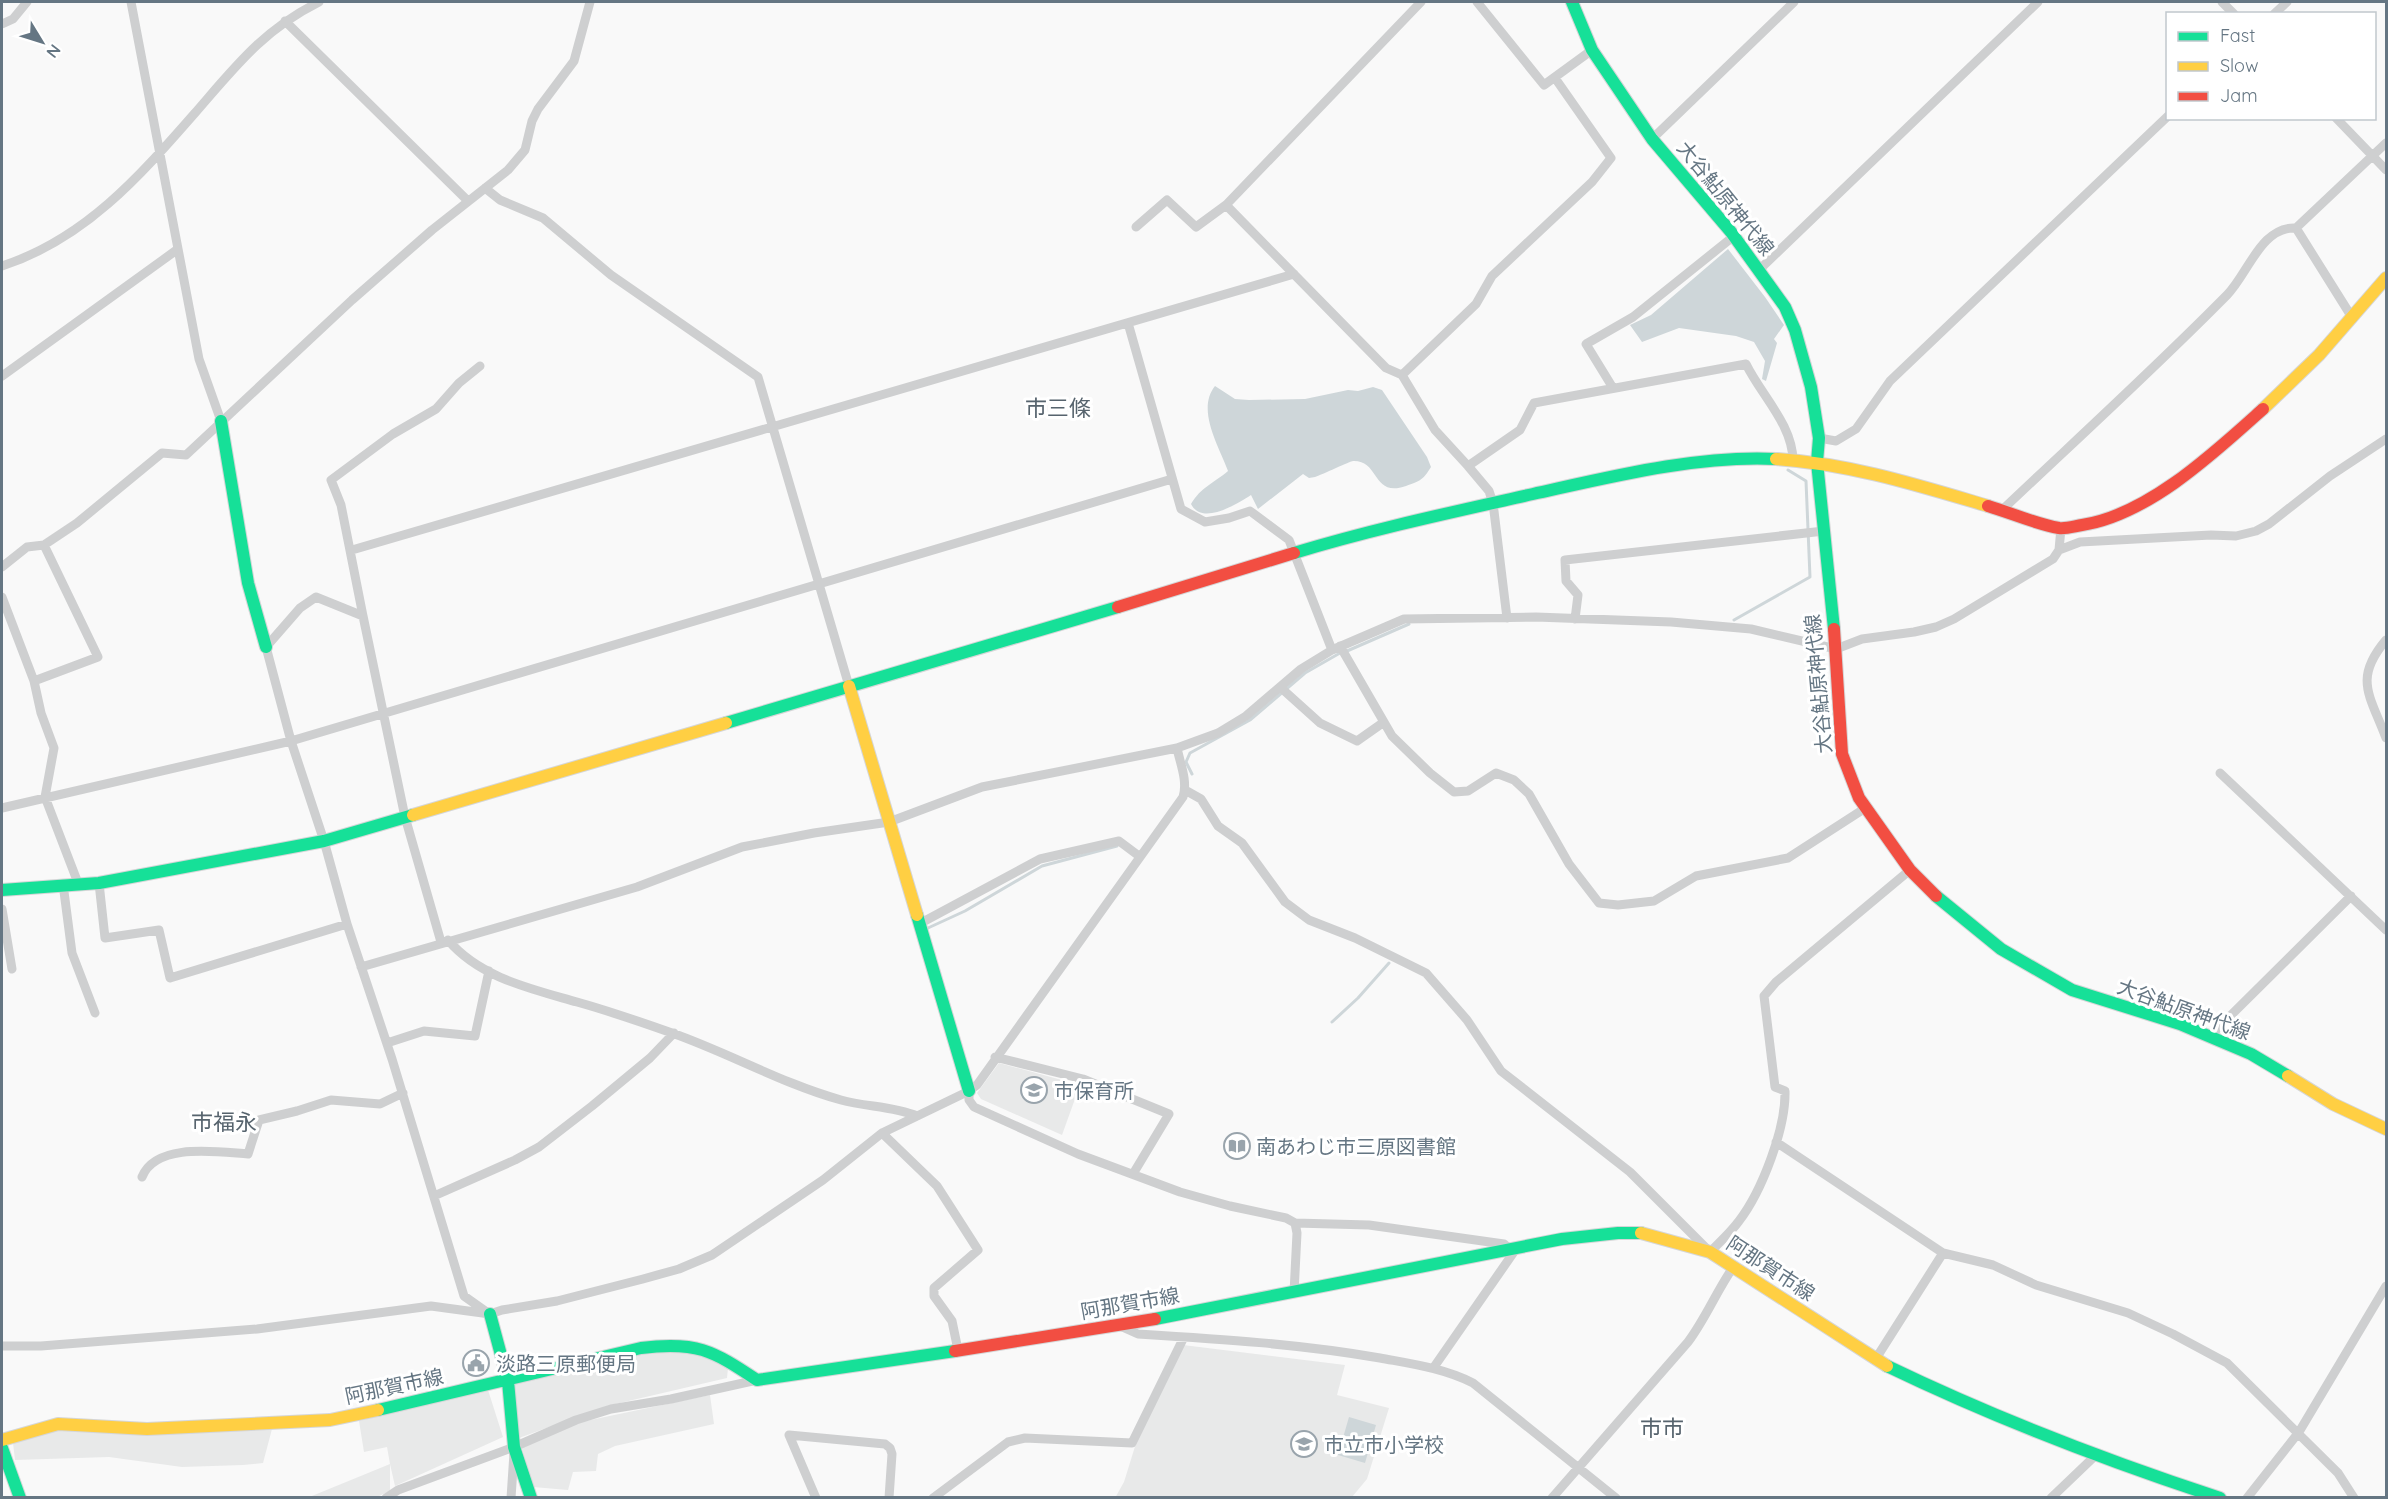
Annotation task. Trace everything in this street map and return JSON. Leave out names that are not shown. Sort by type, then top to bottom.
[{"type":"main road","name":"大谷鮎原神代線","points":[[1572,2],[1592,50],[1653,139],[1734,236],[1759,270],[1785,307],[1795,330],[1811,387],[1819,438],[1817,462],[1836,649],[1842,754],[1859,798],[1898,856],[1944,904],[2001,950],[2045,976],[2072,990],[2180,1024],[2251,1054],[2333,1104],[2386,1129]]},
{"type":"main road","points":[[2,890],[99,883],[324,840],[1363,532],[1640,470],[1750,458],[1817,462],[1890,477],[2061,528],[2090,524],[2122,515],[2162,491],[2217,450],[2272,402],[2353,319],[2386,278]]},
{"type":"main road","points":[[221,421],[248,583],[266,647]]},
{"type":"main road","points":[[849,686],[969,1091]]},
{"type":"main road","name":"阿那賀市線","points":[[2,1440],[58,1424],[147,1430],[330,1420],[508,1381],[641,1348],[688,1344],[709,1350],[757,1380],[1120,1326],[1562,1239],[1640,1233],[1710,1252],[1875,1360],[1960,1401],[2153,1476],[2220,1497]]},
{"type":"main road","points":[[490,1314],[508,1381],[514,1447],[531,1497]]},
{"type":"main road","points":[[2,1448],[20,1497]]},
{"type":"street","points":[[2,24],[13,18],[27,2]]},
{"type":"street","points":[[131,2],[199,359],[221,421]]},
{"type":"street","points":[[2,266],[27,257],[68,235],[100,212],[124,191],[252,47],[285,21],[318,2]]},
{"type":"street","points":[[2,567],[27,548],[44,545],[77,523],[162,453],[186,455],[352,300],[508,170],[525,150],[532,121],[538,109],[574,61],[590,2]]},
{"type":"street","points":[[1136,227],[1167,200],[1196,227],[1226,205],[1421,2]]},
{"type":"street","points":[[1477,2],[1544,85],[1592,50]]},
{"type":"street","points":[[1653,139],[1794,2]]},
{"type":"street","points":[[1759,270],[2038,2]]},
{"type":"street","points":[[285,21],[468,201]]},
{"type":"street","points":[[1402,375],[1476,304],[1492,276],[1592,182],[1611,158],[1555,78]]},
{"type":"street","points":[[1819,438],[1836,441],[1856,429],[1890,381],[2166,118]]},
{"type":"street","points":[[2338,120],[2386,170]]},
{"type":"street","points":[[2001,511],[2230,292],[2265,240],[2285,227],[2296,228],[2386,143]]},
{"type":"street","points":[[485,188],[500,200],[543,218],[611,275],[758,376],[849,686]]},
{"type":"street","points":[[1226,205],[1386,369],[1402,375],[1435,430],[1489,491],[1493,503],[1507,618]]},
{"type":"street","points":[[2296,228],[2353,319]]},
{"type":"street","points":[[1613,388],[1586,344],[1633,317],[1734,236]]},
{"type":"street","points":[[2,376],[178,249]]},
{"type":"street","points":[[352,550],[1294,274]]},
{"type":"street","points":[[1128,323],[1181,509],[1205,522],[1229,518],[1250,511],[1289,540],[1336,648],[1392,736],[1430,773],[1454,792],[1468,792],[1496,773],[1514,780],[1529,794],[1569,864],[1599,903],[1618,905],[1654,901],[1696,876],[1772,863],[1788,858],[1867,807]]},
{"type":"street","points":[[1468,466],[1520,430],[1534,403],[1746,364],[1755,381],[1768,397],[1793,448],[1793,460]]},
{"type":"street","points":[[480,366],[459,383],[436,409],[393,434],[331,480],[341,505],[352,550],[363,616],[405,817],[445,941],[459,953],[489,971],[526,989],[578,1002],[674,1033],[799,1085],[842,1100],[905,1111],[917,1116]]},
{"type":"street","points":[[2059,550],[2080,542],[2211,535],[2236,536],[2256,531],[2269,524],[2330,476],[2386,439]]},
{"type":"street","points":[[2,808],[291,741],[820,586],[1172,479]]},
{"type":"street","points":[[361,967],[637,887],[742,847],[889,822],[982,787],[1176,748],[1218,734],[1246,716],[1301,669],[1336,648],[1404,619],[1613,618],[1751,629],[1836,649],[1862,639],[1914,632],[1954,619],[2054,559],[2059,550],[2061,528]]},
{"type":"street","points":[[1575,619],[1578,595],[1566,581],[1565,560],[1824,531]]},
{"type":"street","points":[[34,681],[98,657],[44,545]]},
{"type":"street","points":[[2,597],[34,681],[54,748],[45,797],[78,883]]},
{"type":"street","points":[[363,616],[316,597],[300,608],[266,647],[291,741],[324,840],[347,924],[435,1196],[464,1296],[490,1314]]},
{"type":"street","points":[[2386,640],[2369,663],[2366,678],[2386,738]]},
{"type":"street","points":[[1280,687],[1320,723],[1357,741],[1384,722]]},
{"type":"street","points":[[2,1346],[41,1347],[257,1329],[431,1306],[490,1314],[574,1296],[697,1262],[712,1255],[823,1180],[882,1133],[977,1085],[1183,797],[1185,790],[1176,748]]},
{"type":"street","points":[[2220,773],[2386,930]]},
{"type":"street","points":[[1185,790],[1201,799],[1218,826],[1242,843],[1285,902],[1309,920],[1355,938],[1426,973],[1467,1020],[1501,1071],[1630,1172],[1710,1252],[1739,1222],[1750,1205],[1776,1142],[1785,1110],[1785,1091],[1775,1086],[1764,996],[1776,982],[1910,870]]},
{"type":"street","points":[[919,924],[1040,859],[1119,841],[1139,856]]},
{"type":"street","points":[[99,883],[105,938],[159,930],[170,978],[347,924]]},
{"type":"street","points":[[63,884],[72,952],[95,1013]]},
{"type":"street","points":[[2210,1036],[2351,896]]},
{"type":"street","points":[[2,909],[12,969]]},
{"type":"street","points":[[387,1043],[424,1031],[475,1036],[489,971]]},
{"type":"street","points":[[435,1196],[539,1147],[650,1058],[666,1044],[674,1033]]},
{"type":"street","points":[[996,1057],[1083,1079],[1169,1114],[1133,1174]]},
{"type":"street","points":[[969,1091],[969,1100],[974,1107],[1078,1154],[1180,1192],[1286,1218],[1295,1223],[1369,1225],[1504,1244],[1513,1249],[1434,1367]]},
{"type":"street","points":[[142,1177],[145,1170],[164,1156],[189,1151],[248,1154],[259,1120],[331,1100],[380,1104],[403,1094]]},
{"type":"street","points":[[882,1133],[937,1186],[978,1250],[934,1288],[934,1296],[952,1321],[958,1350]]},
{"type":"street","points":[[1776,1142],[1943,1253],[1993,1265],[2036,1285],[2128,1313],[2227,1362],[2338,1473],[2354,1497]]},
{"type":"street","points":[[1294,1293],[1297,1233],[1295,1223]]},
{"type":"street","points":[[1875,1360],[1943,1253]]},
{"type":"street","points":[[1552,1497],[1688,1342],[1698,1329],[1734,1266]]},
{"type":"street","points":[[2247,1497],[2299,1432],[2386,1286]]},
{"type":"street","points":[[1120,1326],[1138,1334],[1312,1347],[1434,1367],[1458,1375],[1473,1383],[1616,1497]]},
{"type":"street","points":[[933,1497],[1008,1442],[1025,1438],[1132,1443],[1184,1337]]},
{"type":"street","points":[[386,1497],[398,1490],[514,1447],[576,1420],[611,1409],[671,1399],[757,1380]]},
{"type":"street","points":[[816,1497],[789,1435],[885,1444],[890,1448],[892,1454],[889,1497]]},
{"type":"street","points":[[511,1497],[514,1447]]},
{"type":"street","points":[[2051,1497],[2097,1454]]},
{"type":"shaded area","points":[[1728,249],[1784,325],[1774,339],[1777,343],[1766,381],[1762,379],[1765,361],[1754,342],[1736,336],[1679,328],[1642,342],[1630,325],[1651,315]]},
{"type":"shaded area","points":[[1215,386],[1235,399],[1249,400],[1305,399],[1373,387],[1382,390],[1427,457],[1431,467],[1418,481],[1395,488],[1381,483],[1362,462],[1353,461],[1315,477],[1309,478],[1303,474],[1258,509],[1251,495],[1220,511],[1203,513],[1191,504],[1203,489],[1228,471],[1208,417],[1210,396]]},
{"type":"shaded area","points":[[999,1063],[1080,1085],[1062,1135],[981,1099],[977,1093]]},
{"type":"shaded area","points":[[1183,1345],[1345,1365],[1337,1395],[1389,1408],[1367,1479],[1352,1497],[1115,1498],[1124,1482],[1137,1440]]},
{"type":"shaded area","points":[[670,1350],[701,1354],[728,1368],[727,1378],[607,1406],[519,1438],[514,1384],[650,1352]]},
{"type":"shaded area","points":[[488,1390],[503,1437],[395,1486],[387,1447],[364,1452],[359,1421]]},
{"type":"shaded area","points":[[710,1395],[714,1424],[615,1446],[598,1454],[596,1471],[573,1472],[568,1490],[533,1487],[522,1448],[576,1423]]},
{"type":"shaded area","points":[[1349,1417],[1376,1425],[1365,1463],[1338,1455]]},
{"type":"shaded area","points":[[272,1429],[263,1463],[243,1465],[182,1467],[109,1457],[15,1460],[13,1443],[57,1430],[145,1434]]},
{"type":"shaded area","points":[[390,1464],[390,1491],[377,1497],[307,1498]]},
{"type":"waterway","points":[[1734,620],[1810,577],[1806,481],[1788,470]]},
{"type":"waterway","points":[[1347,651],[1409,624]]},
{"type":"waterway","points":[[1192,774],[1186,762],[1190,753],[1250,720],[1305,673],[1340,653]]},
{"type":"waterway","points":[[928,928],[965,911],[1042,866],[1117,846]]},
{"type":"waterway","points":[[1332,1022],[1358,998],[1389,963]]},
{"type":"traffic: fast","points":[[1572,2],[1592,50],[1652,139],[1731,232],[1785,307],[1795,330],[1811,387],[1819,438],[1817,462],[1834,629]]},
{"type":"traffic: fast","points":[[221,421],[248,583],[266,647]]},
{"type":"traffic: fast","points":[[1294,553],[1413,521],[1623,474],[1716,460],[1776,459]]},
{"type":"traffic: fast","points":[[726,723],[1118,607]]},
{"type":"traffic: fast","points":[[2,890],[99,883],[324,841],[413,815]]},
{"type":"traffic: fast","points":[[1936,896],[2001,949],[2072,990],[2180,1024],[2251,1054],[2288,1076]]},
{"type":"traffic: fast","points":[[917,915],[969,1091]]},
{"type":"traffic: fast","points":[[1155,1319],[1562,1239],[1641,1233]]},
{"type":"traffic: fast","points":[[490,1314],[508,1381],[514,1447],[531,1498]]},
{"type":"traffic: fast","points":[[378,1410],[641,1348],[660,1346],[703,1350],[728,1361],[757,1380],[955,1351]]},
{"type":"traffic: fast","points":[[1887,1366],[2052,1438],[2220,1498]]},
{"type":"traffic: fast","points":[[2,1448],[20,1498]]},
{"type":"traffic: slow","points":[[2263,409],[2319,355],[2386,278]]},
{"type":"traffic: slow","points":[[1776,459],[1857,471],[1909,483],[1988,506]]},
{"type":"traffic: slow","points":[[849,686],[917,915]]},
{"type":"traffic: slow","points":[[413,815],[726,723]]},
{"type":"traffic: slow","points":[[2288,1076],[2333,1104],[2386,1129]]},
{"type":"traffic: slow","points":[[1641,1233],[1710,1252],[1887,1366]]},
{"type":"traffic: slow","points":[[2,1440],[58,1424],[147,1429],[330,1420],[378,1410]]},
{"type":"traffic: jam","points":[[1988,506],[2059,528],[2107,519],[2131,509],[2179,480],[2263,409]]},
{"type":"traffic: jam","points":[[1118,607],[1294,553]]},
{"type":"traffic: jam","points":[[1834,629],[1842,754],[1859,798],[1910,870],[1936,896]]},
{"type":"traffic: jam","points":[[955,1351],[1155,1319]]},
{"type":"place","name":"市保育所","points":[[1034,1090]]},
{"type":"place","name":"南あわじ市三原図書館","points":[[1237,1146]]},
{"type":"place","name":"淡路三原郵便局","points":[[476,1363]]},
{"type":"place","name":"市立市小学校","points":[[1304,1444]]},
{"type":"district","name":"市三條","points":[[1058,408]]},
{"type":"district","name":"市福永","points":[[224,1122]]},
{"type":"district","name":"市市","points":[[1662,1428]]}]
